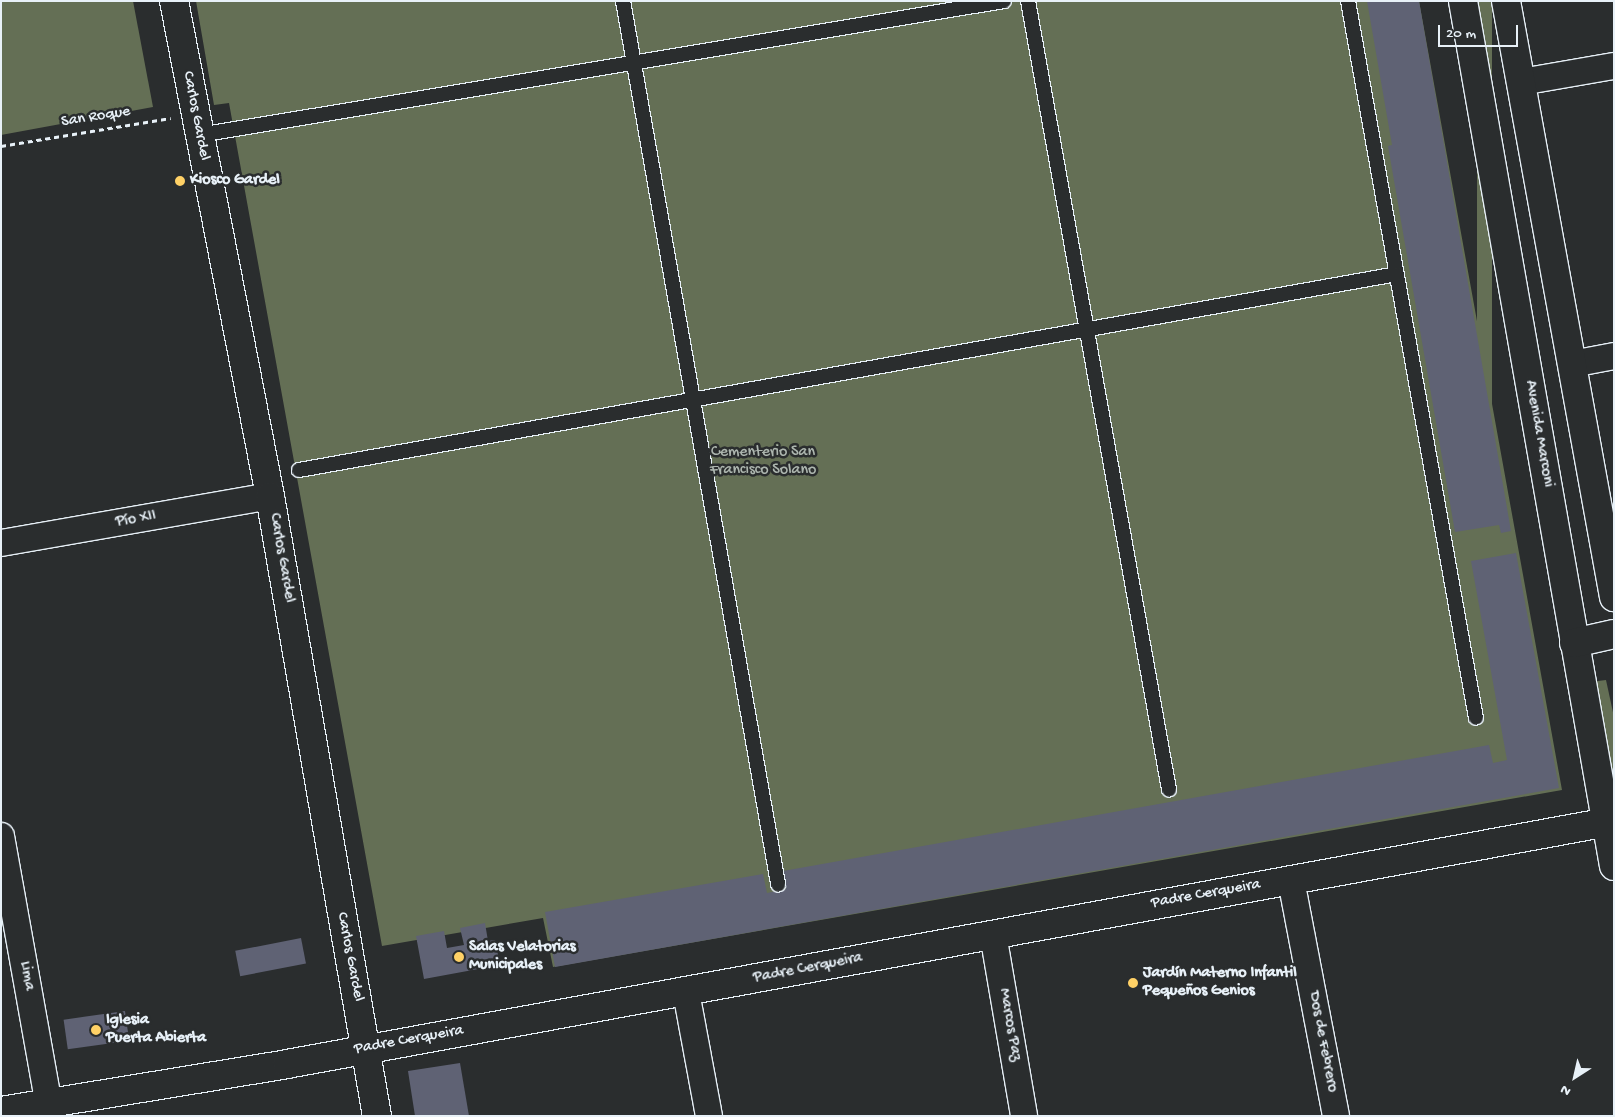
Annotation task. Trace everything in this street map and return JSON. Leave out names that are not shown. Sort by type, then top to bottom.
[{"type":"street","name":"Carlos Gardel","points":[[174,1],[270,496],[347,954],[367,1048],[377,1116]]},
{"type":"street","name":"Avenida Marconi","points":[[1463,1],[1574,644],[1610,822],[1614,866]]},
{"type":"street","points":[[1506,1],[1614,597]]},
{"type":"street","points":[[1521,82],[1614,66]]},
{"type":"street","points":[[1572,364],[1614,356]]},
{"type":"street","name":"Pío XII","points":[[1,543],[270,496]]},
{"type":"street","points":[[1574,644],[1614,634]]},
{"type":"street","name":"Padre Cerqueira","points":[[1,1111],[50,1109],[367,1048],[686,992],[1610,822]]},
{"type":"street","name":"Lima","points":[[1,836],[50,1109]]},
{"type":"street","name":"Dos de Febrero","points":[[1291,880],[1336,1116]]},
{"type":"street","name":"Marcos Paz","points":[[993,934],[1024,1116]]},
{"type":"street","points":[[686,992],[710,1116]]},
{"type":"lane","points":[[623,1],[778,884]]},
{"type":"lane","points":[[197,125],[634,63],[1004,1]]},
{"type":"lane","points":[[1028,1],[1169,790]]},
{"type":"lane","points":[[1348,1],[1476,718]]},
{"type":"lane","points":[[299,470],[1397,274]]},
{"type":"path","name":"San Roque","points":[[1,146],[197,125]]},
{"type":"green space","points":[[1,1],[133,1],[153,107],[1,135]]},
{"type":"green space","name":"Cementerio San Francisco Solano","points":[[196,1],[1419,1],[1562,790],[553,967],[543,918],[382,946],[229,103],[214,105]]},
{"type":"green space","points":[[1477,1],[1492,1],[1492,601],[1477,601]]},
{"type":"green space","points":[[1606,680],[1614,717],[1614,777],[1610,778],[1590,682]]},
{"type":"building","points":[[1367,1],[1419,1],[1511,531],[1501,533],[1499,525],[1455,532],[1388,146],[1392,145]]},
{"type":"building","points":[[1516,553],[1559,788],[555,967],[545,912],[763,874],[767,893],[786,889],[783,871],[1489,745],[1493,763],[1507,760],[1471,561]]},
{"type":"building","name":"Salas Velatorias Municipales","points":[[485,923],[488,941],[495,940],[500,965],[424,979],[416,936],[444,931],[447,948],[464,945],[460,928]]},
{"type":"building","points":[[301,938],[306,964],[240,976],[235,951]]},
{"type":"building","name":"Iglesia Puerta Abierta","points":[[125,1011],[129,1041],[68,1049],[64,1020]]},
{"type":"building","points":[[460,1063],[469,1116],[415,1116],[408,1071]]},
{"type":"place","name":"Kiosco Gardel","points":[[180,181]]},
{"type":"place","name":"Salas Velatorias Municipales","points":[[459,957]]},
{"type":"place","name":"Jardín Materno Infantil Pequeños Genios","points":[[1133,983]]},
{"type":"place","name":"Iglesia Puerta Abierta","points":[[96,1030]]}]
